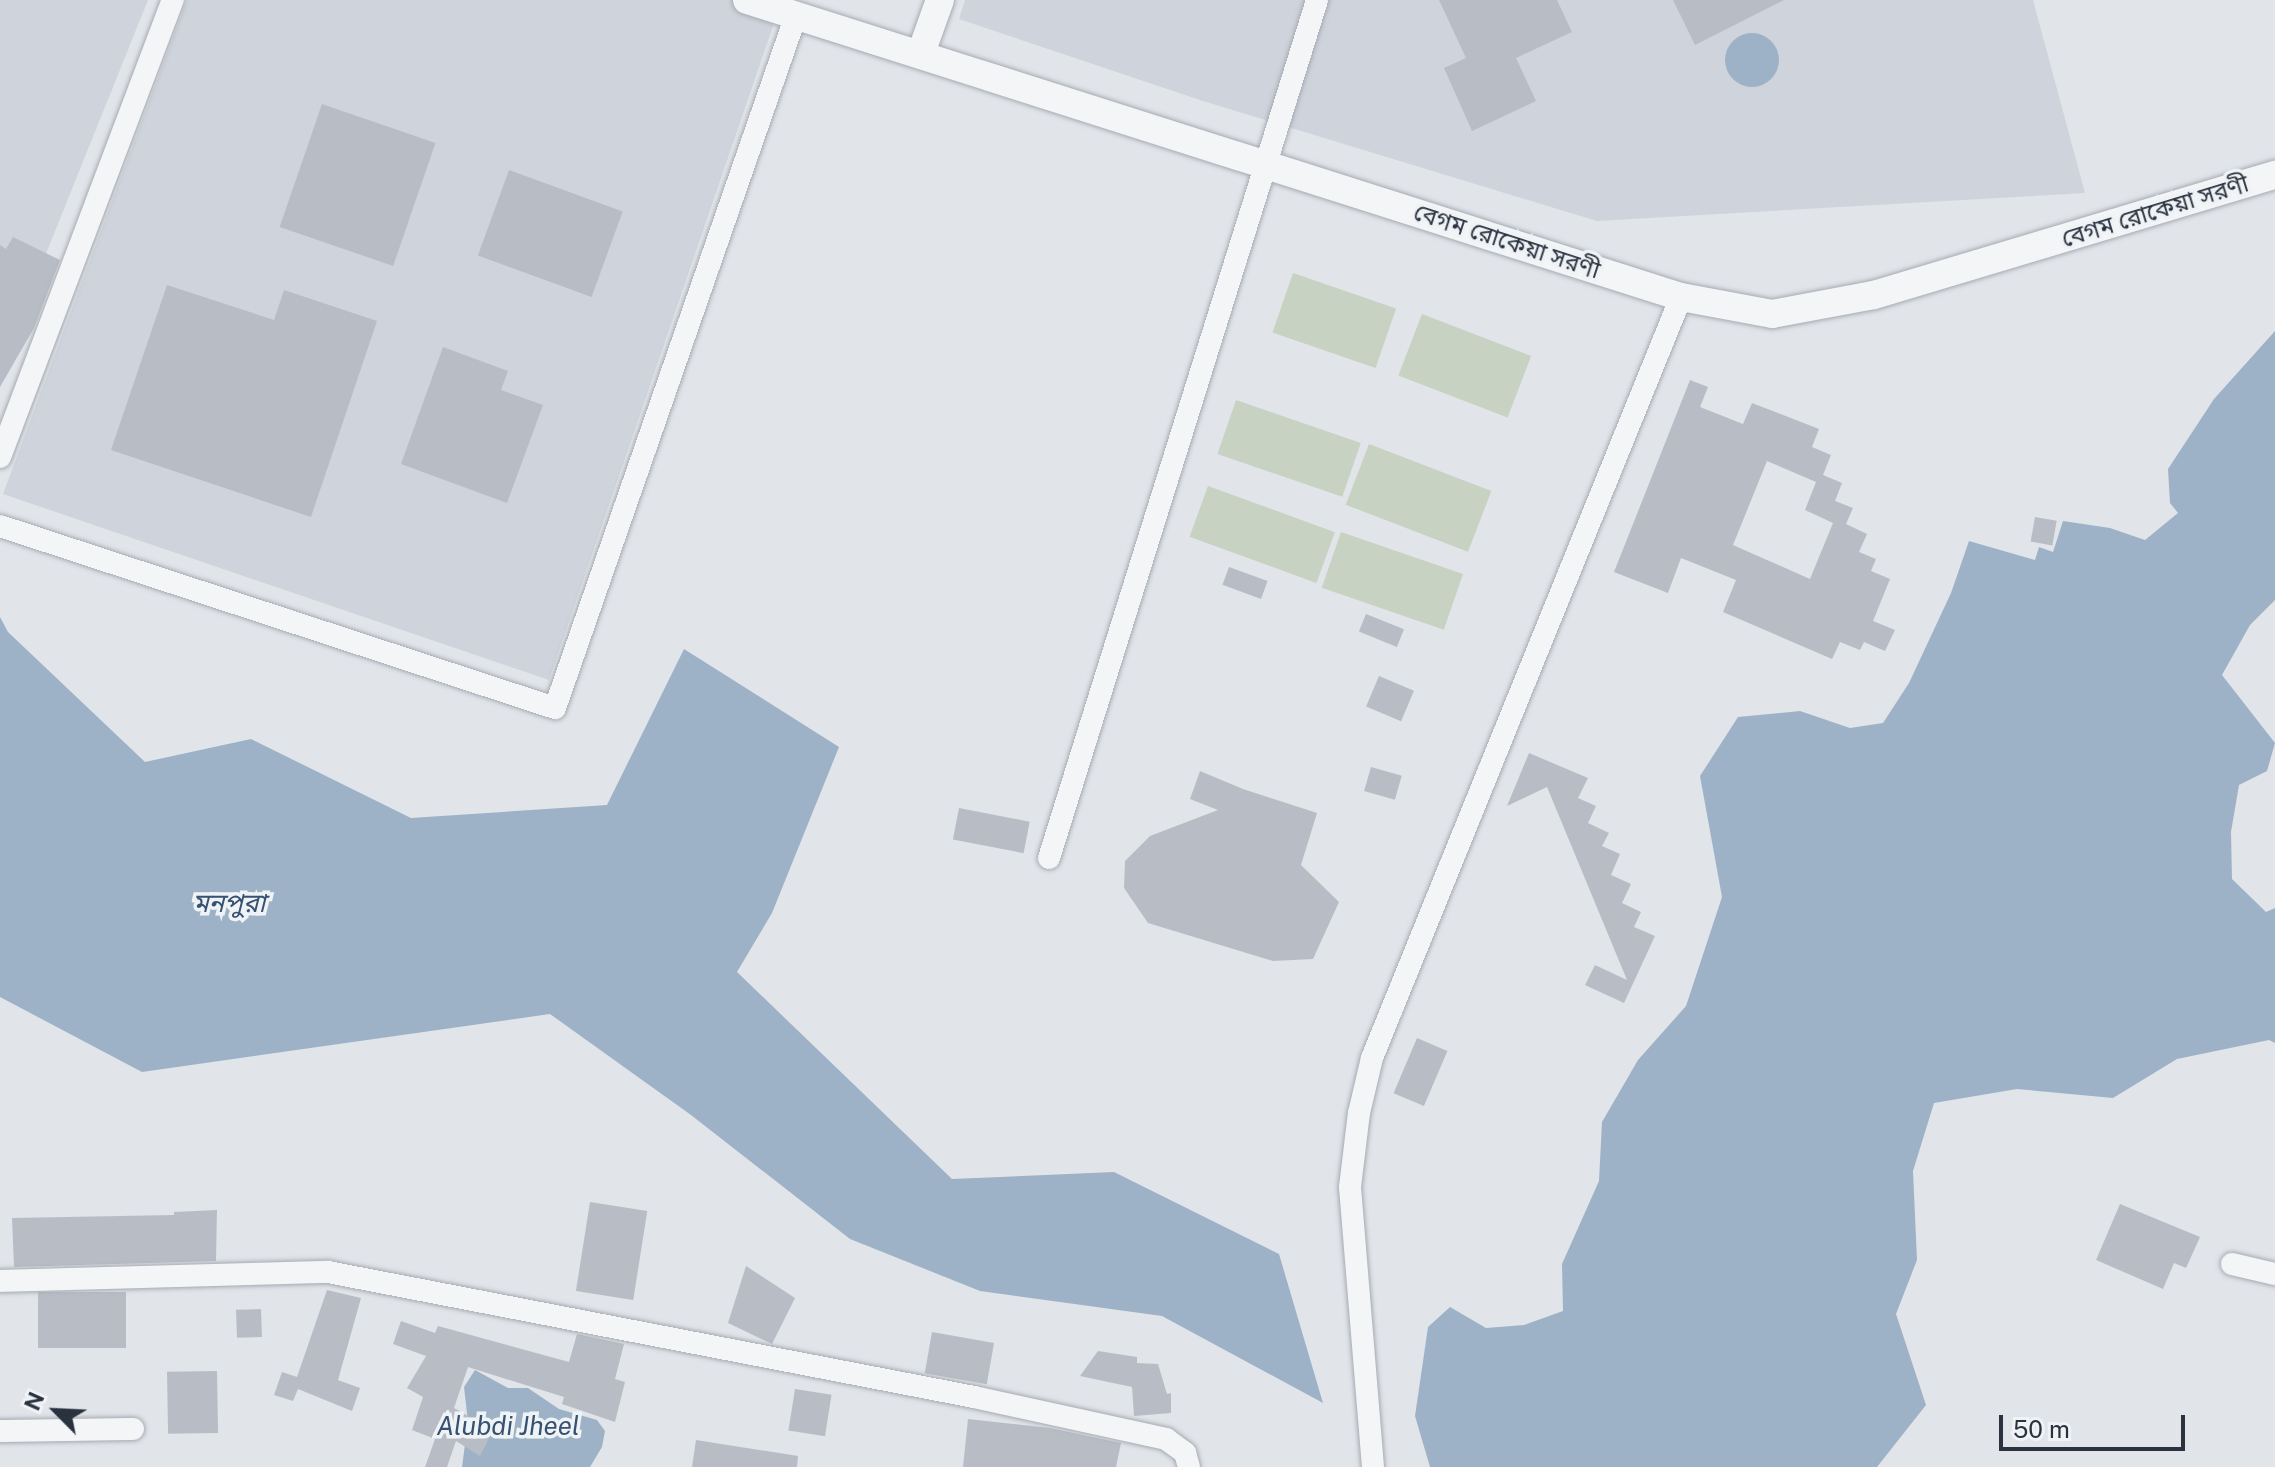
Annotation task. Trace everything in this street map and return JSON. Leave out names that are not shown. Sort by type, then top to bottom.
[{"type":"street","points":[[0,457],[173,0]]},
{"type":"street","name":"বেগম রোকেয়া সরণী","points":[[747,0],[1681,297],[1772,314],[1874,295],[2275,175]]},
{"type":"street","points":[[921,53],[940,0]]},
{"type":"street","points":[[1049,858],[1317,0]]},
{"type":"street","points":[[0,526],[555,708],[796,15]]},
{"type":"street","points":[[1373,1467],[1350,1187],[1359,1113],[1372,1058],[1681,297]]},
{"type":"street","points":[[2232,1264],[2275,1274]]},
{"type":"street","points":[[0,1281],[328,1272],[974,1397],[1166,1439],[1185,1453],[1189,1467]]},
{"type":"street","points":[[0,1431],[133,1429]]},
{"type":"shaded area","points":[[0,0],[148,0],[0,368]]},
{"type":"shaded area","points":[[187,0],[782,0],[549,680],[3,494]]},
{"type":"shaded area","points":[[965,0],[2033,0],[2085,193],[1597,221],[1203,101],[959,19]]},
{"type":"green space","points":[[1293,273],[1396,308],[1376,368],[1272,333]]},
{"type":"green space","points":[[1422,314],[1531,356],[1508,418],[1398,376]]},
{"type":"green space","points":[[1236,400],[1361,443],[1342,497],[1217,454]]},
{"type":"green space","points":[[1369,444],[1491,491],[1468,552],[1346,505]]},
{"type":"green space","points":[[1208,486],[1335,532],[1316,583],[1190,537]]},
{"type":"green space","points":[[1341,532],[1463,574],[1444,630],[1322,588]]},
{"type":"water","points":[[1752,33],[1771,41],[1779,60],[1771,79],[1752,87],[1733,79],[1725,60],[1733,41]]},
{"type":"water","points":[[2275,331],[2275,600],[2250,625],[2222,675],[2275,743],[2267,771],[2239,785],[2231,832],[2232,879],[2266,912],[2275,908],[2275,1043],[2269,1040],[2177,1059],[2113,1098],[2017,1089],[1934,1103],[1913,1171],[1917,1260],[1896,1314],[1926,1405],[1877,1467],[1430,1467],[1415,1416],[1428,1327],[1450,1307],[1486,1328],[1524,1325],[1563,1311],[1562,1264],[1599,1181],[1602,1122],[1638,1060],[1686,1006],[1722,897],[1700,776],[1738,717],[1800,711],[1850,728],[1883,723],[1909,683],[1951,593],[1969,541],[2035,560],[2039,547],[2053,552],[2063,521],[2110,528],[2145,540],[2178,513],[2170,503],[2168,469],[2214,399]]},
{"type":"water","name":"মনপুরা","points":[[0,617],[8,632],[145,762],[251,739],[411,818],[607,805],[684,649],[839,747],[772,913],[737,972],[952,1179],[1114,1172],[1279,1254],[1323,1403],[1162,1316],[980,1291],[850,1239],[691,1115],[550,1014],[142,1072],[0,997]]},
{"type":"water","name":"Alubdi Jheel","points":[[475,1370],[508,1388],[528,1388],[559,1409],[597,1420],[605,1431],[602,1447],[590,1467],[462,1467],[468,1422],[464,1387]]},
{"type":"building","points":[[1439,0],[1557,0],[1572,32],[1516,58],[1536,101],[1472,131],[1444,68],[1466,58]]},
{"type":"building","points":[[1673,0],[1784,0],[1695,45]]},
{"type":"building","points":[[322,104],[435,143],[393,266],[280,227]]},
{"type":"building","points":[[509,170],[623,211],[592,297],[478,256]]},
{"type":"building","points":[[13,237],[60,260],[34,328],[0,387],[0,245],[6,249]]},
{"type":"building","points":[[167,285],[274,320],[284,290],[377,321],[311,517],[111,450]]},
{"type":"building","points":[[443,347],[508,371],[501,390],[543,405],[507,503],[401,464]]},
{"type":"building","points":[[1690,380],[1708,387],[1700,407],[1743,424],[1752,403],[1819,429],[1812,447],[1831,455],[1823,475],[1842,483],[1835,501],[1853,508],[1846,524],[1867,534],[1859,552],[1876,559],[1871,571],[1890,579],[1873,621],[1895,630],[1885,651],[1864,642],[1860,650],[1840,642],[1832,659],[1723,612],[1736,580],[1681,558],[1668,593],[1614,572]],"holes":[[[1767,461],[1816,482],[1805,510],[1833,523],[1810,579],[1733,545]]]},
{"type":"building","points":[[2035,517],[2057,521],[2052,545],[2031,542]]},
{"type":"building","points":[[1229,567],[1268,581],[1261,599],[1223,585]]},
{"type":"building","points":[[1366,614],[1404,629],[1397,647],[1359,632]]},
{"type":"building","points":[[1379,676],[1414,691],[1401,721],[1366,706]]},
{"type":"building","points":[[1529,753],[1588,778],[1578,798],[1596,806],[1588,823],[1609,833],[1602,846],[1620,854],[1611,875],[1631,884],[1622,903],[1641,912],[1634,927],[1655,936],[1624,1003],[1585,985],[1595,965],[1627,980],[1547,787],[1507,806]]},
{"type":"building","points":[[1371,767],[1402,776],[1395,800],[1364,791]]},
{"type":"building","points":[[1200,771],[1243,789],[1317,813],[1301,865],[1339,902],[1313,959],[1273,961],[1148,923],[1124,888],[1125,861],[1150,836],[1218,810],[1190,799]]},
{"type":"building","points":[[959,808],[1030,822],[1024,853],[953,839]]},
{"type":"building","points":[[1417,1038],[1447,1051],[1424,1106],[1394,1093]]},
{"type":"building","points":[[590,1202],[647,1211],[633,1300],[576,1291]]},
{"type":"building","points":[[2120,1204],[2200,1237],[2186,1268],[2174,1263],[2163,1289],[2096,1260]]},
{"type":"building","points":[[217,1210],[216,1261],[14,1267],[12,1218],[174,1215],[174,1212]]},
{"type":"building","points":[[746,1266],[795,1298],[772,1344],[728,1323]]},
{"type":"building","points":[[327,1290],[361,1298],[338,1380],[360,1388],[352,1411],[298,1389],[293,1401],[274,1395],[282,1372],[297,1377]]},
{"type":"building","points":[[38,1292],[126,1292],[126,1348],[38,1348]]},
{"type":"building","points":[[261,1309],[262,1337],[237,1338],[236,1310]]},
{"type":"building","points":[[401,1321],[435,1333],[438,1326],[569,1362],[577,1334],[624,1344],[615,1379],[625,1382],[615,1422],[562,1404],[564,1397],[468,1367],[454,1408],[493,1430],[480,1456],[456,1441],[447,1467],[425,1467],[435,1439],[412,1430],[423,1397],[407,1388],[426,1356],[393,1344]]},
{"type":"building","points":[[932,1332],[994,1343],[987,1384],[925,1373]]},
{"type":"building","points":[[1098,1351],[1137,1357],[1137,1363],[1158,1364],[1167,1394],[1171,1393],[1171,1413],[1134,1416],[1132,1387],[1080,1376]]},
{"type":"building","points":[[217,1371],[218,1433],[168,1434],[167,1372]]},
{"type":"building","points":[[795,1389],[832,1395],[825,1436],[788,1430]]},
{"type":"building","points":[[968,1419],[1050,1428],[1121,1443],[1116,1467],[963,1467]]},
{"type":"building","points":[[696,1440],[798,1456],[797,1467],[692,1467]]}]
